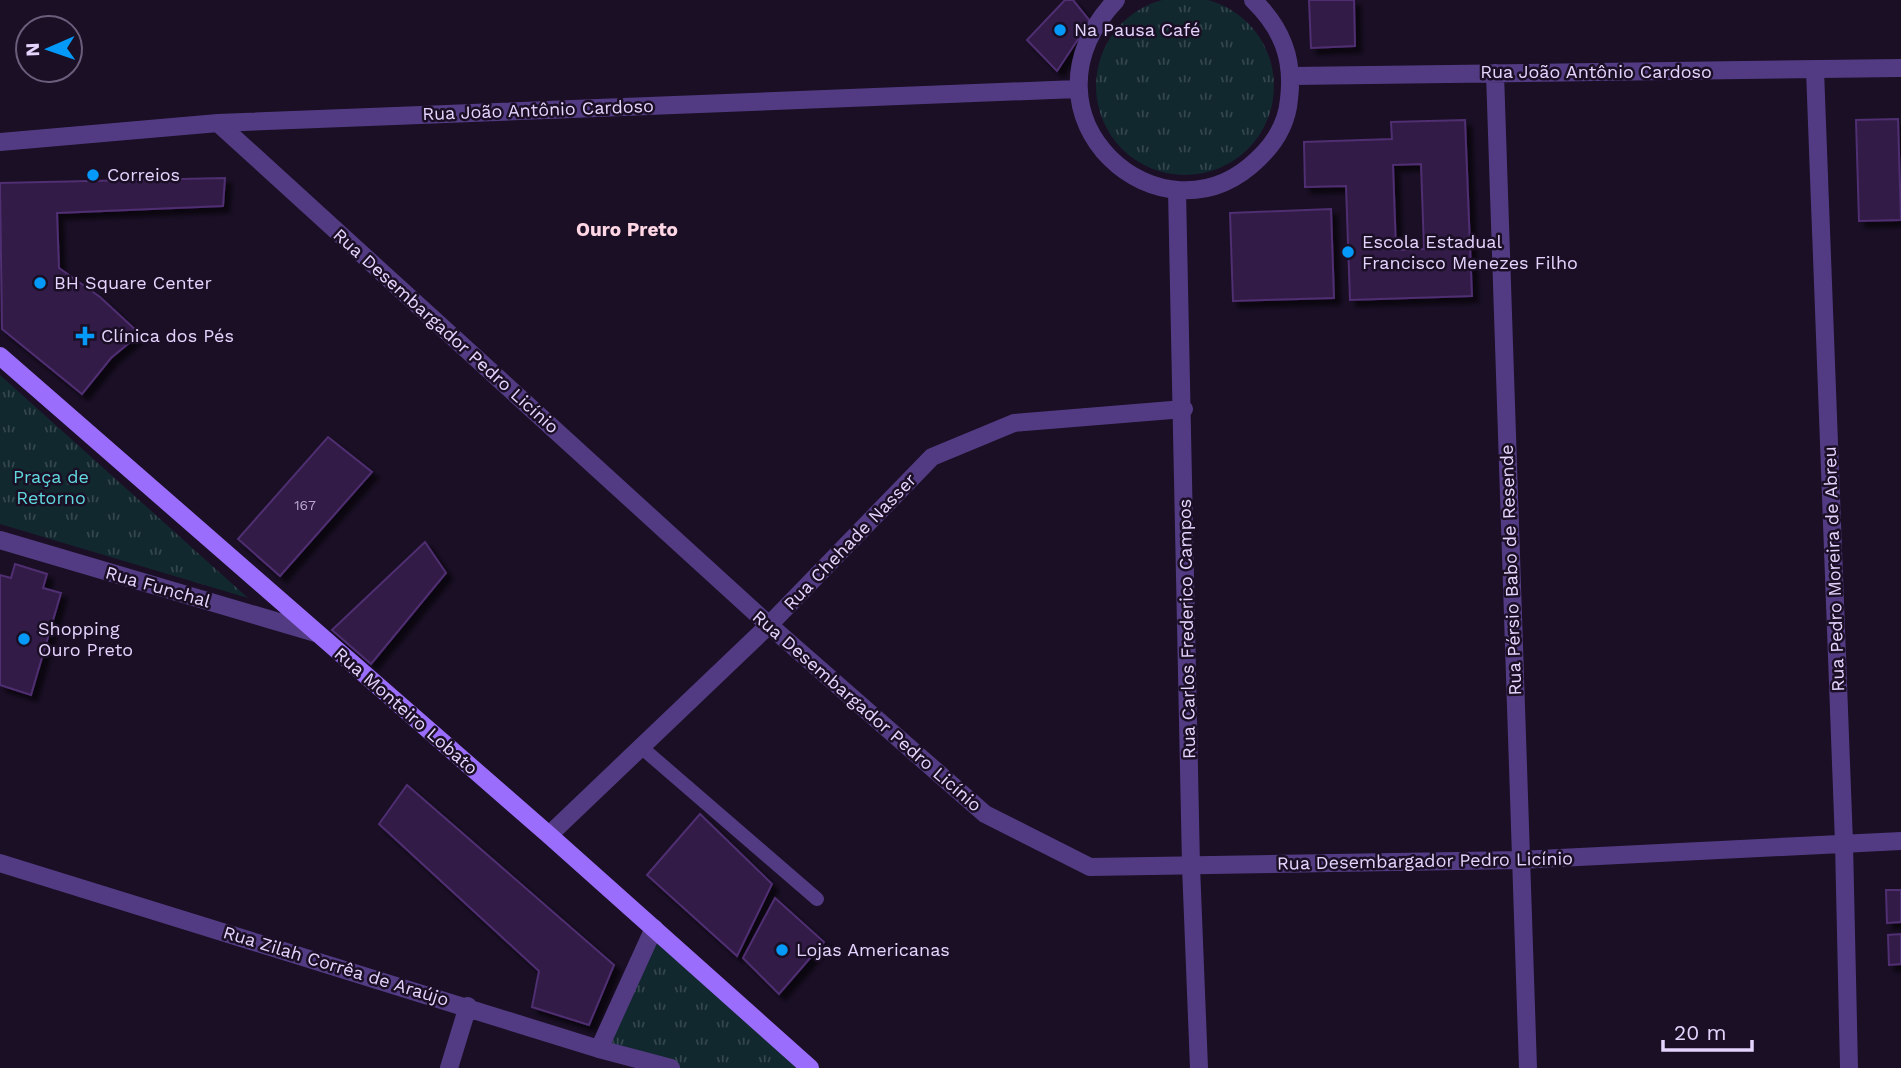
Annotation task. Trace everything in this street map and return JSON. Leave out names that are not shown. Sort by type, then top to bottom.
[{"type":"main road","name":"Rua Monteiro Lobato","points":[[0,356],[549,835],[810,1068]]},
{"type":"street","points":[[1116,0],[1096,21],[1081,54],[1077,89],[1084,119],[1098,146],[1120,168],[1138,178],[1177,190],[1213,187],[1246,171],[1272,145],[1288,113],[1292,76],[1285,45],[1270,17],[1253,0]]},
{"type":"street","name":"Rua João Antônio Cardoso","points":[[1292,76],[1901,68]]},
{"type":"street","name":"Rua Pedro Moreira de Abreu","points":[[1815,70],[1844,842],[1849,1068]]},
{"type":"street","name":"Rua Pérsio Babo de Resende","points":[[1495,73],[1528,1068]]},
{"type":"street","name":"Rua João Antônio Cardoso","points":[[0,142],[218,123],[1077,89]]},
{"type":"street","name":"Rua Desembargador Pedro Licínio","points":[[218,123],[769,625],[985,814],[1090,867],[1520,860],[1901,841]]},
{"type":"street","name":"Rua Carlos Frederico Campos","points":[[1177,190],[1184,409],[1191,866],[1199,1068]]},
{"type":"street","name":"Rua Chehade Nasser","points":[[549,835],[769,625],[932,457],[1014,423],[1184,409]]},
{"type":"street","name":"Rua Funchal","points":[[0,540],[316,633]]},
{"type":"street","name":"Rua Zilah Corrêa de Araújo","points":[[0,863],[468,1006],[599,1049],[671,1068]]},
{"type":"street","points":[[599,1049],[654,928]]},
{"type":"street","points":[[449,1068],[468,1006]]},
{"type":"lane","points":[[641,747],[817,899]]},
{"type":"green space","points":[[1185,-3],[1219,4],[1248,23],[1267,52],[1274,86],[1267,120],[1248,149],[1219,168],[1185,175],[1151,168],[1122,149],[1103,120],[1096,86],[1103,52],[1122,23],[1151,4]]},
{"type":"green space","name":"Praça de Retorno","points":[[0,375],[248,598],[0,524]]},
{"type":"green space","points":[[654,928],[810,1068],[671,1068],[599,1049]]},
{"type":"building","name":"Na Pausa Café","points":[[1065,0],[1073,0],[1090,21],[1057,71],[1027,40]]},
{"type":"building","points":[[1309,0],[1354,0],[1355,46],[1311,48]]},
{"type":"building","points":[[1898,119],[1901,220],[1859,221],[1856,120]]},
{"type":"building","points":[[1465,120],[1472,296],[1350,300],[1346,186],[1305,187],[1304,142],[1392,139],[1391,122]],"holes":[[[1421,164],[1424,249],[1396,250],[1393,165]]]},
{"type":"building","name":"BH Square Center","points":[[225,178],[223,206],[57,213],[59,268],[100,297],[140,334],[111,358],[82,394],[2,329],[0,183]]},
{"type":"building","points":[[1331,209],[1334,298],[1233,301],[1230,213]]},
{"type":"building","points":[[328,437],[372,472],[280,576],[238,539]]},
{"type":"building","points":[[425,542],[446,573],[371,664],[332,630]]},
{"type":"building","name":"Shopping Ouro Preto","points":[[15,564],[47,574],[43,588],[61,593],[31,695],[0,685],[0,575],[11,578]]},
{"type":"building","points":[[407,785],[614,965],[589,1025],[532,1007],[539,971],[379,824]]},
{"type":"building","points":[[700,814],[772,884],[737,956],[647,875]]},
{"type":"building","points":[[1886,890],[1901,890],[1901,922],[1887,923]]},
{"type":"building","name":"Lojas Americanas","points":[[775,898],[824,942],[779,994],[743,958]]},
{"type":"building","points":[[1901,934],[1901,964],[1889,965],[1888,935]]},
{"type":"place","name":"Na Pausa Café","points":[[1060,30]]},
{"type":"place","name":"Correios","points":[[93,175]]},
{"type":"place","name":"Escola Estadual Francisco Menezes Filho","points":[[1348,252]]},
{"type":"place","name":"BH Square Center","points":[[40,283]]},
{"type":"place","name":"Clínica dos Pés","points":[[85,336]]},
{"type":"place","name":"Shopping Ouro Preto","points":[[24,639]]},
{"type":"place","name":"Lojas Americanas","points":[[782,950]]},
{"type":"district","name":"Ouro Preto","points":[[627,229]]}]
